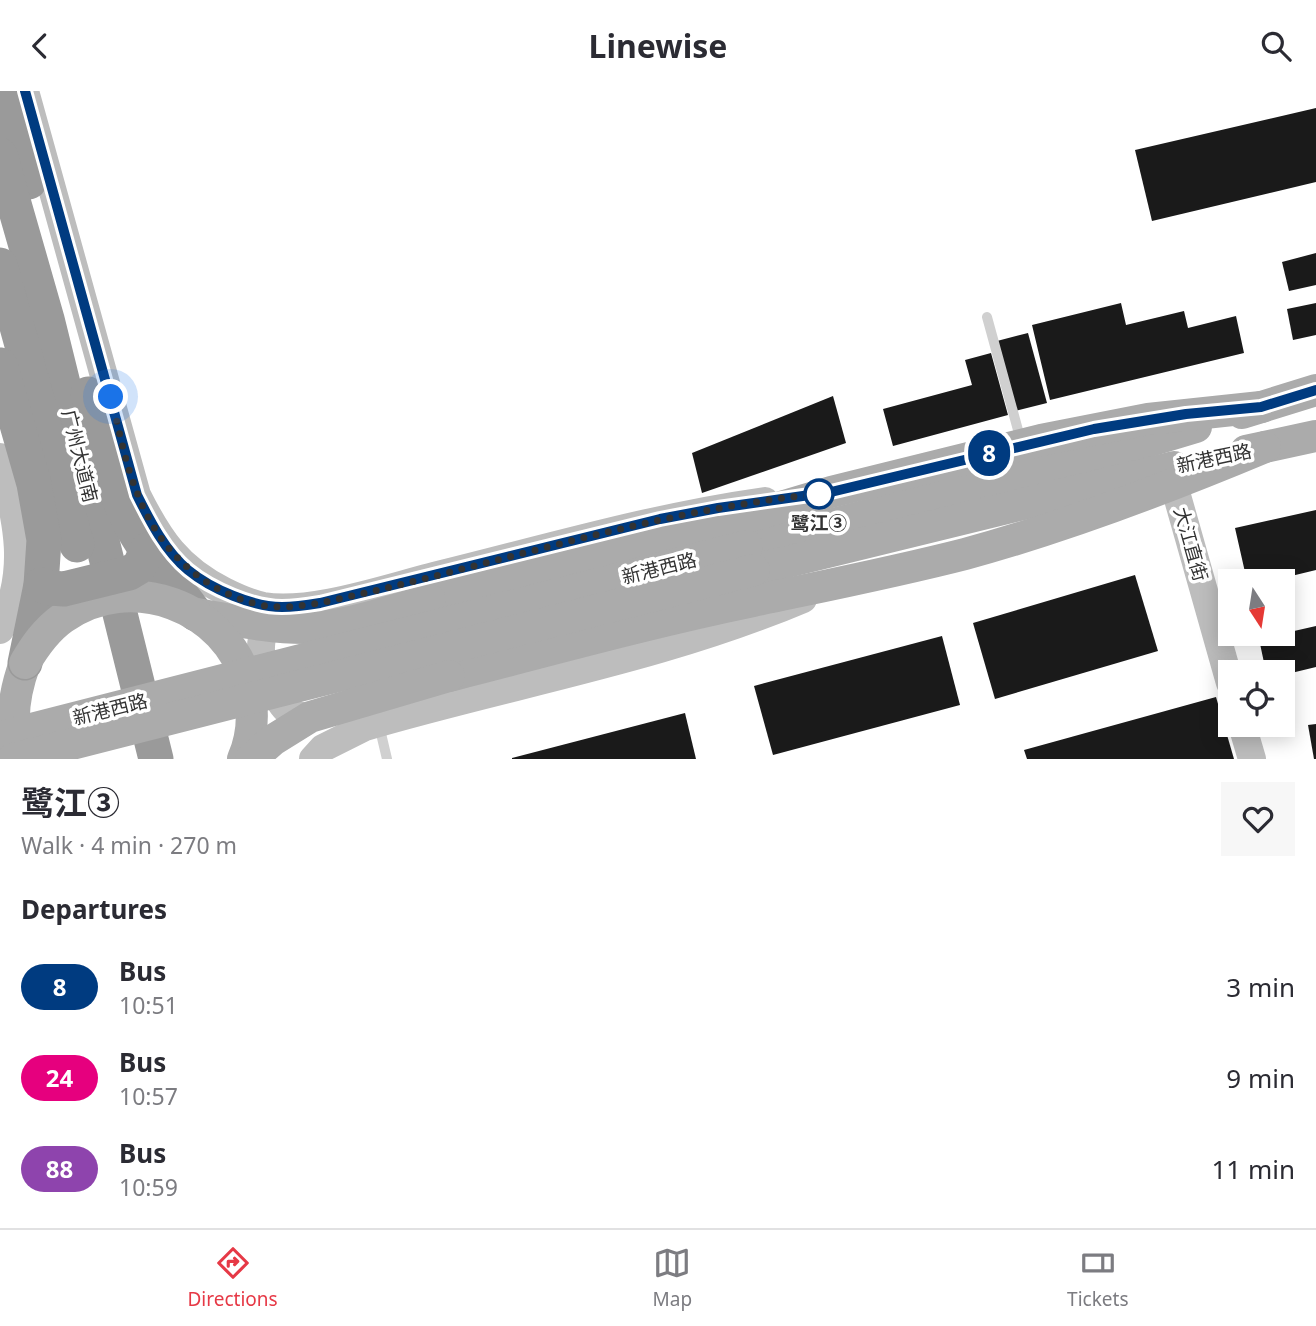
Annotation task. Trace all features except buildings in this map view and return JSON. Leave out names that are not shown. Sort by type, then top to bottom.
[{"type":"highway","points":[[4,91],[116,491],[128,520],[147,550],[196,614]]},
{"type":"highway","name":"广州大道南","points":[[0,155],[47,319],[156,759]]},
{"type":"highway","name":"广州大道南","points":[[0,265],[69,512],[131,759]]},
{"type":"highway","points":[[0,365],[40,513],[44,540],[41,585],[13,672]]},
{"type":"highway","points":[[41,585],[64,589],[130,573],[139,567],[147,550]]},
{"type":"main road","points":[[25,91],[137,495],[169,549],[188,570],[239,598],[262,605],[274,617],[310,692],[318,753],[356,731],[378,723],[693,641],[754,620],[836,585]]},
{"type":"main road","name":"新港西路","points":[[13,759],[751,558],[1316,390]]},
{"type":"main road","points":[[196,614],[274,617],[305,628],[334,625],[701,531],[831,492],[1022,445],[1147,419],[1261,407]]},
{"type":"main road","name":"新港西路","points":[[0,737],[751,558],[1316,436]]},
{"type":"main road","points":[[251,759],[281,734],[310,716],[449,676],[696,614],[966,554],[1068,523],[1174,485],[1265,447]]},
{"type":"main road","points":[[0,457],[16,518],[19,547],[18,575],[13,600],[0,630]]},
{"type":"main road","name":"大江直街","points":[[1174,485],[1223,660]]},
{"type":"main road","points":[[310,716],[295,715],[287,710],[278,697],[262,658],[261,640],[274,617],[320,603],[660,519],[831,492]]},
{"type":"main road","points":[[22,759],[14,729],[13,706],[17,684],[13,672],[48,631],[64,618],[100,601],[140,596],[178,605],[196,614],[226,641],[237,657],[245,675],[252,713],[251,734],[243,759]]},
{"type":"main road","points":[[1246,737],[1252,759]]},
{"type":"lane","points":[[987,317],[1022,445]]},
{"type":"lane","points":[[378,723],[387,759]]},
{"type":"bus line","name":"8","points":[[25,91],[137,495],[152,524],[188,570],[239,598],[262,605],[283,607],[320,603],[660,519],[831,492],[1041,440],[1147,419],[1261,407],[1316,390]]},
{"type":"place","name":"鹭江③","points":[[819,494]]},
{"type":"route","points":[[111,397],[137,495],[169,549],[188,570],[239,598],[262,605],[283,607],[320,603],[660,519],[819,494]]}]
